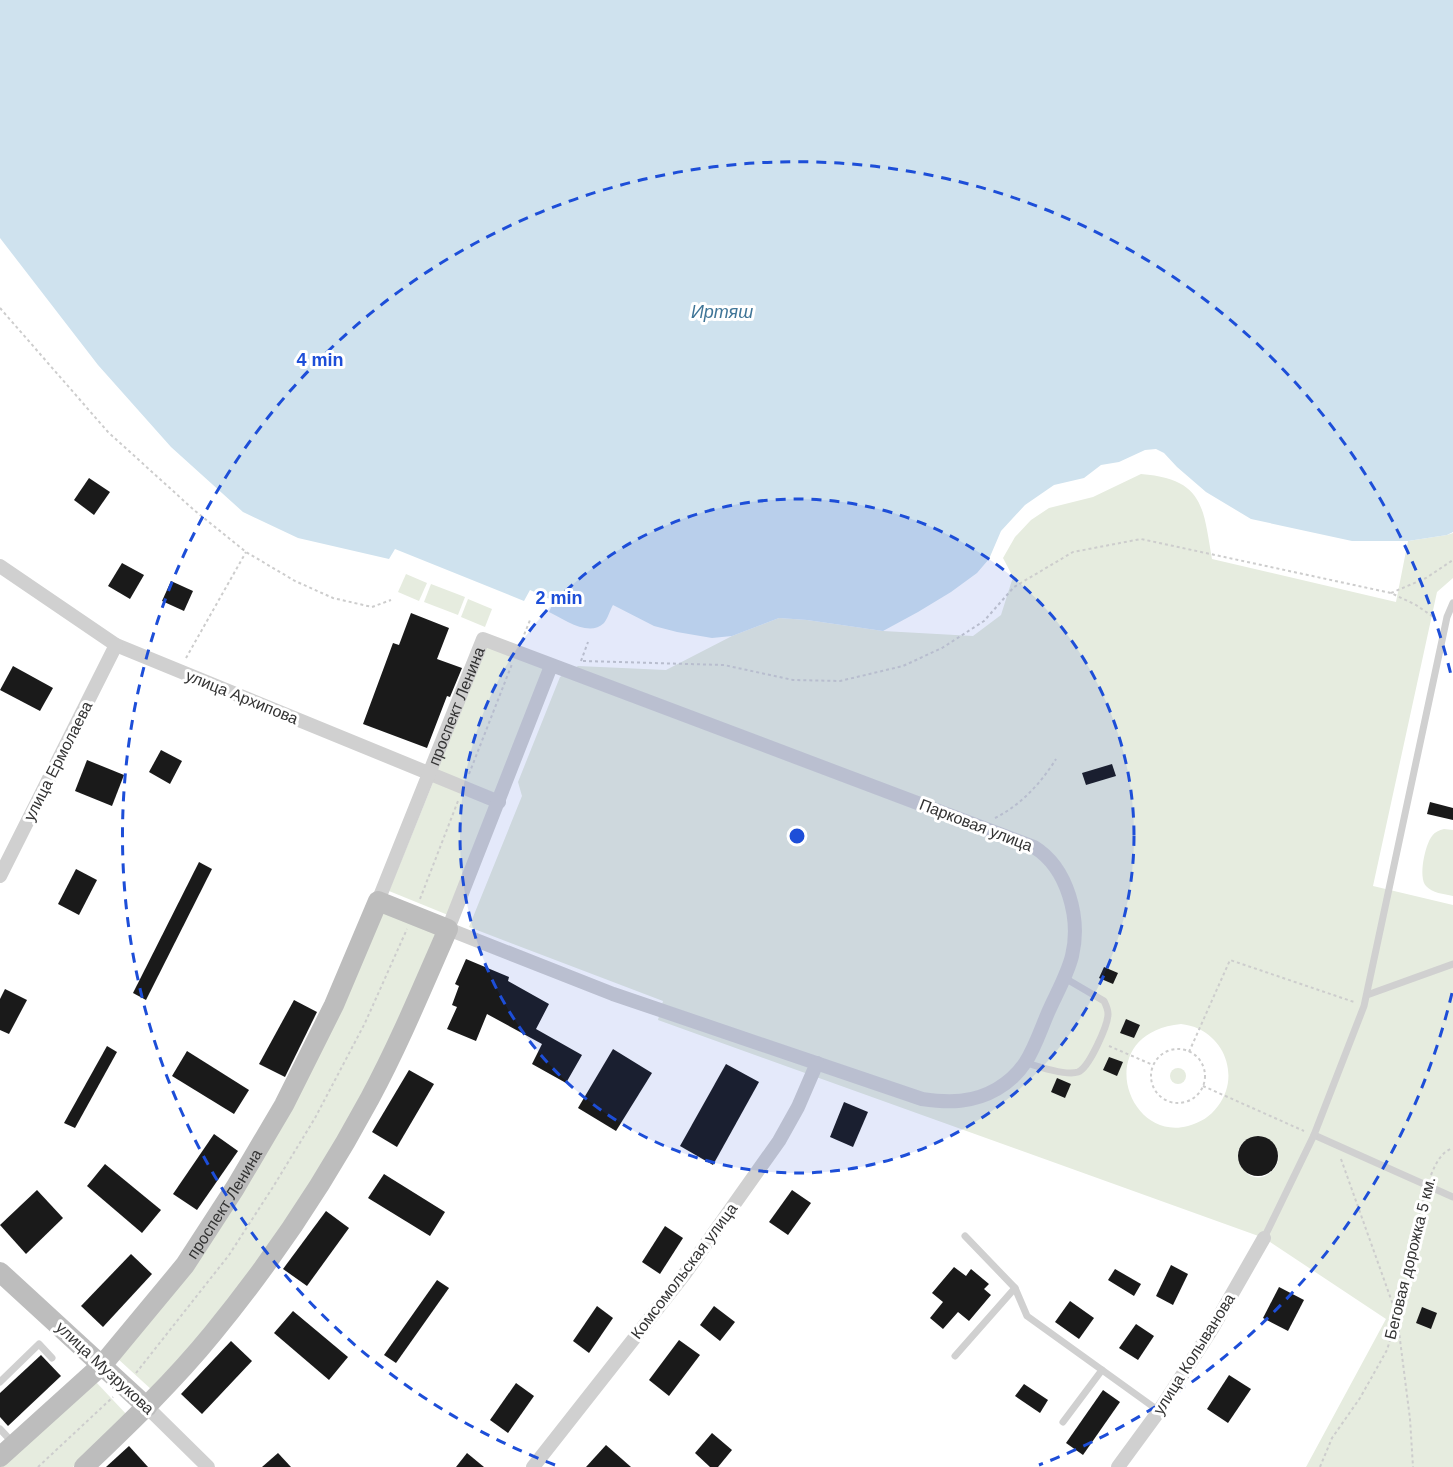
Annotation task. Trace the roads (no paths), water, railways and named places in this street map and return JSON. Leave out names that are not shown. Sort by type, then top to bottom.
[{"type":"street","name":"улица Архипова","points":[[0,566],[116,645],[499,802]]},
{"type":"street","name":"проспект Ленина","points":[[7,1451],[102,1364],[185,1265],[241,1179],[284,1105],[334,1005],[378,902],[483,639],[551,666]]},
{"type":"street","name":"улица Ермолаева","points":[[0,876],[116,645]]},
{"type":"street","points":[[84,1467],[147,1407],[213,1333],[274,1252],[329,1167],[369,1099],[448,929],[551,666]]},
{"type":"street","name":"Парковая улица","points":[[448,929],[612,994],[922,1099],[942,1102],[964,1102],[998,1089],[1027,1063],[1072,957],[1075,936],[1074,914],[1065,885],[1047,854],[979,826],[551,666]]},
{"type":"street","points":[[378,902],[448,929]]},
{"type":"street","name":"Комсомольская улица","points":[[533,1467],[684,1275],[772,1151],[798,1107],[817,1063]]},
{"type":"street","name":"улица Колыванова","points":[[1118,1467],[1159,1412],[1212,1329],[1264,1238]]},
{"type":"street","name":"улица Музрукова","points":[[0,1272],[102,1364],[208,1467]]},
{"type":"lane","points":[[1264,1238],[1314,1135],[1364,1006],[1453,603]]},
{"type":"lane","points":[[1367,995],[1453,964]]},
{"type":"lane","points":[[1027,1063],[1071,1073],[1080,1071],[1087,1065],[1098,1041],[1108,1016],[1104,1001],[1063,977]]},
{"type":"lane","points":[[1314,1135],[1453,1197]]},
{"type":"lane","points":[[965,1236],[1015,1288],[1027,1316],[1159,1412]]},
{"type":"lane","points":[[955,1356],[1015,1288]]},
{"type":"lane","points":[[0,1382],[39,1344],[52,1358]]},
{"type":"lane","points":[[1063,1422],[1102,1370]]},
{"type":"lane","points":[[0,1429],[7,1451]]},
{"type":"water","name":"Иртяш","points":[[0,0],[1453,0],[1453,532],[1408,541],[1352,541],[1251,519],[1206,492],[1164,453],[1156,449],[1145,450],[1119,462],[1101,465],[1084,478],[1054,485],[1025,505],[1001,531],[989,559],[977,573],[951,592],[883,631],[779,618],[732,636],[712,638],[654,626],[613,605],[604,623],[591,629],[584,628],[549,612],[554,601],[530,590],[524,601],[395,549],[389,559],[298,538],[243,512],[171,447],[98,365],[0,238]]}]
